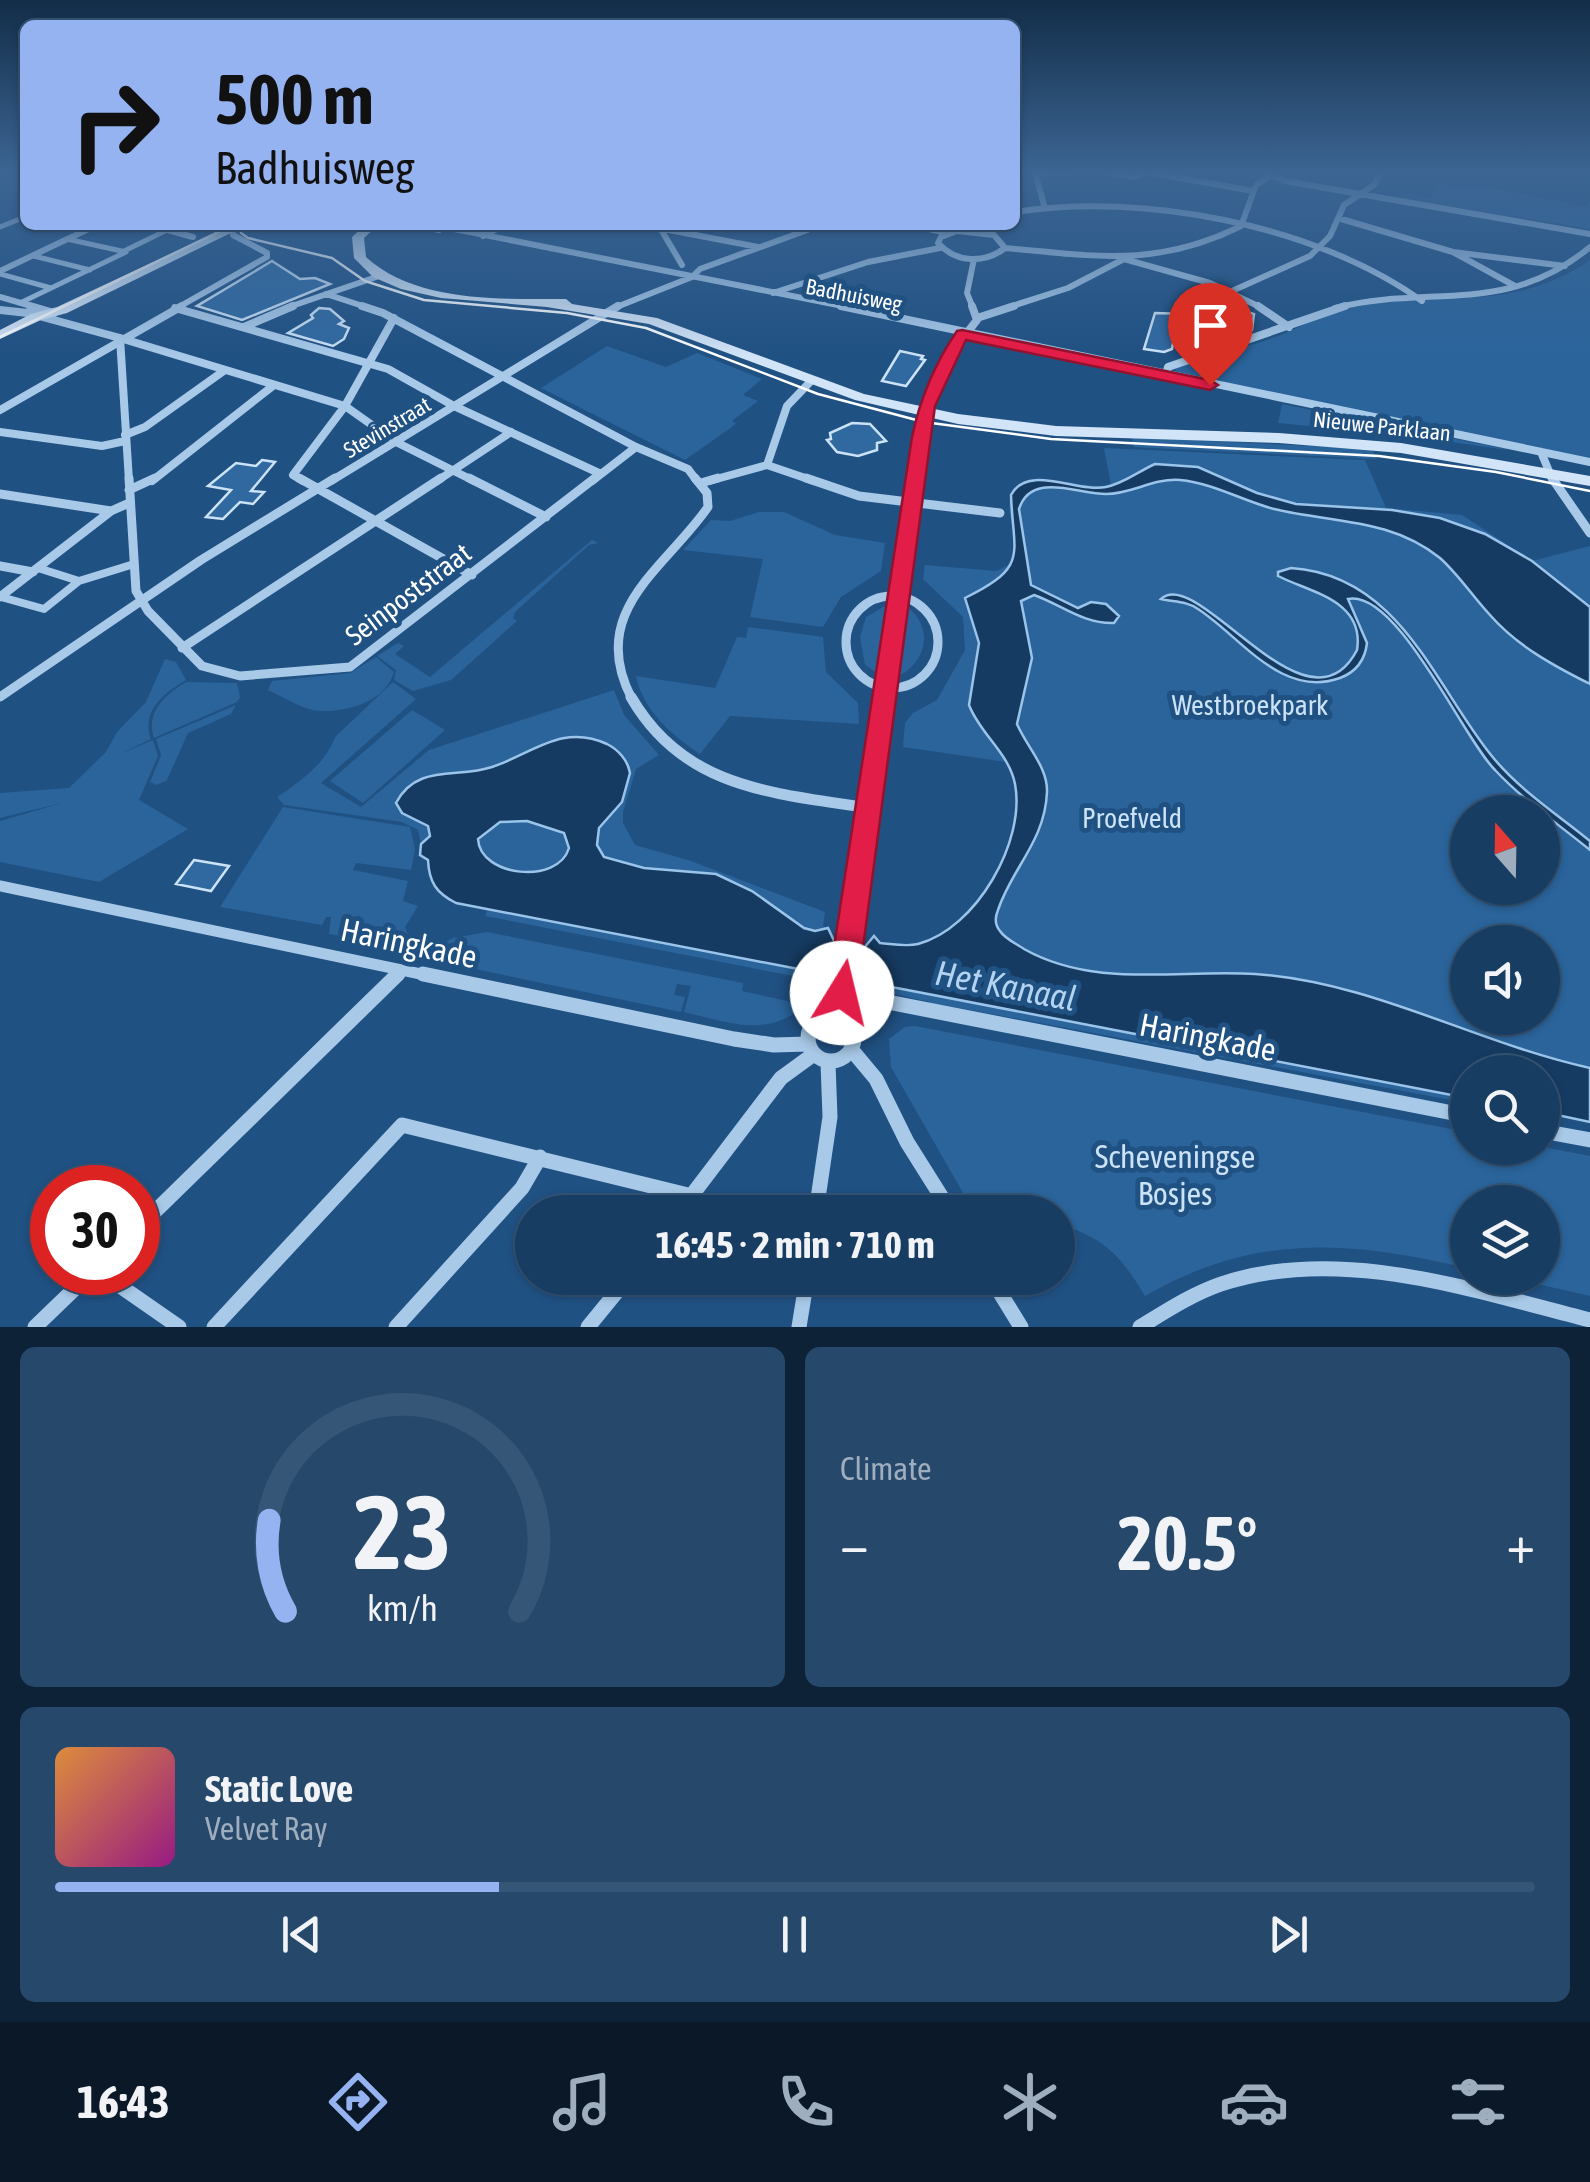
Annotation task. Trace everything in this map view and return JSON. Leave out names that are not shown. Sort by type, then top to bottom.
[{"type":"main road","points":[[45,313],[206,233]]},
{"type":"main road","points":[[0,335],[215,233]]},
{"type":"main road","points":[[363,233],[356,248],[362,262],[379,273]]},
{"type":"main road","points":[[371,233],[365,247],[379,273]]},
{"type":"main road","name":"Nieuwe Parklaan","points":[[379,273],[402,285],[448,296],[612,310],[683,331],[850,392],[926,409],[1056,431],[1384,446],[1590,481]]},
{"type":"street","points":[[0,273],[78,233]]},
{"type":"street","points":[[20,303],[157,233]]},
{"type":"street","points":[[178,233],[192,237]]},
{"type":"street","points":[[0,410],[266,257],[267,253],[232,233]]},
{"type":"street","name":"Badhuisweg","points":[[464,233],[482,236]]},
{"type":"street","name":"Badhuisweg","points":[[469,233],[1590,462]]},
{"type":"street","points":[[482,236],[488,233]]},
{"type":"street","points":[[663,233],[682,266],[700,269]]},
{"type":"street","points":[[691,233],[759,247]]},
{"type":"street","name":"Stevinstraat","points":[[654,288],[689,278],[700,269],[799,233]]},
{"type":"street","points":[[940,248],[941,237],[947,233]]},
{"type":"street","points":[[987,233],[1000,238],[1005,248]]},
{"type":"street","points":[[837,1014],[926,409],[964,332],[977,318],[1068,288],[1124,260],[1209,242],[1227,233]]},
{"type":"street","points":[[1263,233],[1318,249],[1389,280],[1422,301]]},
{"type":"street","points":[[1232,291],[1284,270],[1318,249],[1328,233]]},
{"type":"street","points":[[1388,233],[1452,252],[1566,266]]},
{"type":"street","points":[[67,238],[124,252]]},
{"type":"street","points":[[771,294],[868,262],[940,248],[954,256],[974,259],[997,255],[1005,248],[1124,260],[1196,277],[1232,291],[1289,326]]},
{"type":"street","points":[[1166,374],[1168,367],[1194,356],[1348,305],[1422,301],[1516,286],[1566,266],[1590,248]]},
{"type":"street","points":[[1452,252],[1516,286]]},
{"type":"street","points":[[34,256],[90,270]]},
{"type":"street","points":[[974,259],[967,293],[977,318]]},
{"type":"street","name":"Stevinstraat","points":[[0,697],[141,600],[454,406],[654,288],[682,266]]},
{"type":"street","points":[[0,273],[51,288]]},
{"type":"street","points":[[244,327],[379,273]]},
{"type":"street","points":[[326,294],[394,318],[636,447],[688,469],[701,483],[708,506],[646,574],[627,608],[622,626],[620,668],[636,710],[670,746],[720,777],[738,784],[869,808]]},
{"type":"street","points":[[0,297],[345,406],[396,442],[546,516]]},
{"type":"street","points":[[175,308],[388,369],[454,406],[601,474]]},
{"type":"street","points":[[0,310],[45,313]]},
{"type":"street","points":[[394,318],[345,406],[293,475],[472,574]]},
{"type":"street","points":[[120,338],[136,591],[141,600]]},
{"type":"street","points":[[0,432],[102,446],[145,428],[225,370]]},
{"type":"street","points":[[767,464],[787,406],[812,380]]},
{"type":"street","points":[[129,490],[150,482],[274,385]]},
{"type":"street","points":[[182,648],[511,432]]},
{"type":"street","name":"Seinpoststraat","points":[[141,600],[202,666],[240,676],[350,667],[636,447]]},
{"type":"street","points":[[1541,452],[1546,471],[1590,533]]},
{"type":"street","points":[[701,483],[767,464],[845,492],[1000,513]]},
{"type":"street","points":[[0,494],[112,511]]},
{"type":"street","points":[[0,597],[112,511],[130,503]]},
{"type":"street","points":[[0,597],[44,609],[79,581],[134,564]]},
{"type":"street","points":[[0,566],[79,581]]},
{"type":"street","points":[[897,594],[916,601],[928,612],[936,629],[938,648],[924,676],[906,686],[883,690],[870,685],[855,668],[847,634],[860,606],[876,596],[897,594]]},
{"type":"street","name":"Haringkade","points":[[0,886],[817,1054]]},
{"type":"street","points":[[160,1206],[402,970]]},
{"type":"street","name":"Haringkade","points":[[843,987],[1450,1112]]},
{"type":"street","points":[[819,1195],[830,1117],[814,1023],[837,1014]]},
{"type":"street","points":[[693,1195],[781,1078],[817,1054],[842,1058],[851,1049],[852,1027],[837,1014]]},
{"type":"street","points":[[851,1049],[876,1079],[907,1142],[940,1195]]},
{"type":"street","points":[[214,1327],[402,1124],[688,1195]]},
{"type":"street","points":[[1560,1134],[1590,1140]]},
{"type":"street","points":[[396,1327],[522,1188],[540,1157]]},
{"type":"street","points":[[1140,1327],[1182,1301],[1234,1280],[1309,1269],[1398,1274],[1590,1320]]},
{"type":"street","points":[[35,1327],[68,1295]]},
{"type":"street","points":[[133,1295],[179,1327]]},
{"type":"street","points":[[588,1327],[614,1295]]},
{"type":"street","points":[[799,1327],[804,1295]]},
{"type":"street","points":[[1002,1295],[1022,1327]]},
{"type":"green space","points":[[1590,260],[1590,459],[1179,375],[1175,369],[1199,356],[1260,342],[1353,307],[1504,294],[1562,277]]},
{"type":"green space","points":[[607,346],[666,367],[697,353],[762,379],[743,395],[758,401],[732,421],[736,424],[685,460],[541,388]]},
{"type":"green space","points":[[1282,404],[1506,449],[1506,450],[1278,423]]},
{"type":"green space","points":[[1131,437],[1372,449],[1377,459],[1134,447]]},
{"type":"green space","name":"Westbroekpark","points":[[1104,448],[1365,460],[1386,508],[1462,515],[1532,561],[1590,546],[1590,1092],[1560,1080],[1560,1055],[1450,1056],[1095,992],[982,928],[1030,822],[1015,757],[1003,757],[1006,762],[903,747],[905,723],[913,713],[937,700],[965,650],[963,617],[923,579],[925,565],[996,571],[1013,563],[1015,555],[1010,499],[1015,488],[1038,480],[1111,485]]},
{"type":"green space","points":[[759,512],[784,512],[835,535],[885,543],[881,571],[841,597],[823,627],[750,617],[763,559],[683,550],[711,520],[730,521]]},
{"type":"green space","points":[[592,540],[598,543],[589,545],[515,612],[513,618],[517,621],[451,680],[413,691],[394,680],[396,670],[377,656],[398,643],[404,646],[395,654],[430,677]]},
{"type":"green space","points":[[890,603],[880,675],[865,665],[860,637],[866,617]]},
{"type":"green space","points":[[904,605],[920,622],[924,643],[915,663],[896,677]]},
{"type":"green space","points":[[748,627],[823,637],[826,672],[858,703],[859,724],[730,716],[700,754],[669,730],[645,700],[636,676],[715,688],[737,637],[746,638]]},
{"type":"green space","points":[[376,657],[394,672],[390,682],[375,697],[354,707],[315,710],[268,690],[272,681],[350,673]]},
{"type":"green space","points":[[165,659],[176,662],[186,680],[156,704],[149,720],[151,739],[120,754],[153,740],[158,756],[139,800],[188,829],[99,882],[0,862],[0,821],[62,803],[0,818],[0,793],[69,788],[106,752],[117,732],[146,702]]},
{"type":"green space","points":[[186,682],[237,683],[240,697],[237,702],[154,738],[155,712],[171,692]]},
{"type":"green space","points":[[393,682],[416,699],[321,783],[361,807],[429,750],[614,690],[624,715],[659,755],[636,769],[623,812],[623,823],[635,845],[688,860],[825,912],[823,926],[828,928],[816,930],[794,923],[751,890],[724,878],[637,868],[604,857],[598,835],[627,786],[630,773],[615,749],[591,738],[561,739],[492,767],[439,774],[416,782],[397,803],[428,826],[430,836],[421,844],[418,830],[402,822],[284,805],[277,797],[311,771],[335,737]]},
{"type":"green space","points":[[236,705],[231,714],[188,733],[167,780],[157,785],[150,782],[161,755],[156,739]]},
{"type":"green space","points":[[412,710],[445,730],[363,803],[330,781]]},
{"type":"green space","points":[[283,807],[410,827],[415,849],[411,870],[356,863],[353,870],[408,881],[403,901],[418,906],[405,927],[411,943],[403,949],[329,934],[331,917],[326,917],[322,925],[220,907]]},
{"type":"green space","points":[[513,820],[542,824],[564,833],[568,849],[562,861],[531,871],[496,864],[483,853],[478,838],[490,826]]},
{"type":"green space","points":[[488,909],[816,973],[824,978],[814,980],[485,916]]},
{"type":"green space","points":[[487,932],[743,983],[742,991],[801,1004],[800,1009],[773,1023],[729,1023],[684,1012],[691,986],[677,984],[674,995],[685,997],[681,1012],[446,963],[451,952],[433,948],[453,938]]},
{"type":"green space","points":[[873,982],[1450,1095],[1450,1100],[933,1003],[1450,1105],[1450,1109],[924,1006],[930,1002],[867,988]]},
{"type":"green space","name":"Scheveningse Bosjes","points":[[905,1027],[1450,1129],[1450,1165],[1560,1165],[1560,1150],[1590,1156],[1590,1296],[1560,1289],[1560,1185],[1450,1185],[1450,1264],[1342,1248],[1264,1252],[1225,1261],[1145,1296],[1121,1261],[1103,1244],[1075,1229],[1075,1195],[964,1195],[891,1067],[889,1039]]},
{"type":"water","name":"Het Kanaal","points":[[1155,464],[1198,467],[1257,493],[1296,504],[1392,510],[1440,518],[1485,534],[1532,561],[1590,607],[1590,684],[1524,646],[1490,615],[1440,558],[1401,535],[1274,509],[1180,480],[1106,494],[1056,487],[1034,491],[1025,497],[1019,509],[1031,585],[1078,608],[1091,602],[1106,604],[1119,616],[1114,623],[1103,622],[1034,595],[1021,601],[1032,658],[1017,724],[1040,765],[1047,792],[1034,840],[997,913],[998,929],[1024,949],[1079,969],[1137,975],[1226,973],[1299,979],[1383,1001],[1450,1024],[1450,1035],[1480,1035],[1542,1055],[1450,1055],[1450,1095],[456,903],[435,886],[428,860],[420,855],[421,844],[430,836],[428,826],[402,813],[396,803],[405,790],[426,777],[492,767],[561,739],[591,738],[619,753],[630,773],[622,802],[599,828],[597,845],[604,857],[644,868],[716,874],[752,891],[804,928],[828,928],[835,943],[864,948],[874,936],[880,943],[909,945],[939,935],[959,921],[992,880],[1013,831],[1016,807],[1012,773],[969,705],[979,643],[965,598],[986,587],[1009,567],[1014,546],[1011,495],[1019,486],[1041,480],[1094,488],[1125,480]],"holes":[[[527,821],[564,833],[569,848],[562,860],[550,868],[520,872],[492,862],[482,852],[478,839],[500,822]]]},
{"type":"water","points":[[1291,568],[1328,575],[1360,590],[1387,612],[1431,666],[1491,755],[1531,795],[1522,795],[1495,770],[1408,640],[1367,602],[1348,599],[1367,643],[1362,660],[1346,675],[1319,682],[1280,673],[1194,606],[1161,599],[1178,595],[1200,605],[1283,666],[1311,677],[1336,673],[1357,650],[1352,620],[1332,600],[1278,576],[1278,572]]},
{"type":"water","points":[[1560,817],[1590,841],[1590,850],[1560,826]]},
{"type":"water","points":[[1560,1060],[1590,1068],[1590,1122],[1560,1116]]},
{"type":"building","points":[[272,261],[300,279],[315,278],[330,284],[242,320],[197,306]]},
{"type":"building","points":[[319,308],[330,309],[344,321],[339,324],[349,328],[344,339],[333,346],[288,333],[313,318],[311,315]]},
{"type":"building","points":[[1236,308],[1254,314],[1252,330],[1229,331],[1229,335],[1203,331],[1203,335],[1190,330],[1188,340],[1174,338],[1172,349],[1144,349],[1155,313],[1188,314],[1226,323],[1228,310]]},
{"type":"building","points":[[900,351],[923,356],[921,359],[925,360],[906,386],[882,381]]},
{"type":"building","points":[[852,423],[870,424],[886,441],[877,443],[877,450],[858,456],[837,452],[827,440],[831,439],[830,433]]},
{"type":"building","points":[[262,460],[275,462],[251,491],[264,492],[253,504],[240,502],[223,519],[206,517],[231,490],[208,486],[236,463],[256,466]]},
{"type":"building","points":[[194,860],[229,866],[211,891],[176,884]]},
{"type":"tram line","points":[[0,337],[217,233]]},
{"type":"tram line","points":[[241,233],[248,238],[332,258],[365,281],[424,300],[567,313],[646,328],[818,394],[924,422],[1051,439],[1379,456],[1496,472],[1590,491]]},
{"type":"route","points":[[842,993],[921,437],[927,406],[962,334],[1210,385]]},
{"type":"park label","name":"Proefveld","points":[[1132,818]]}]
